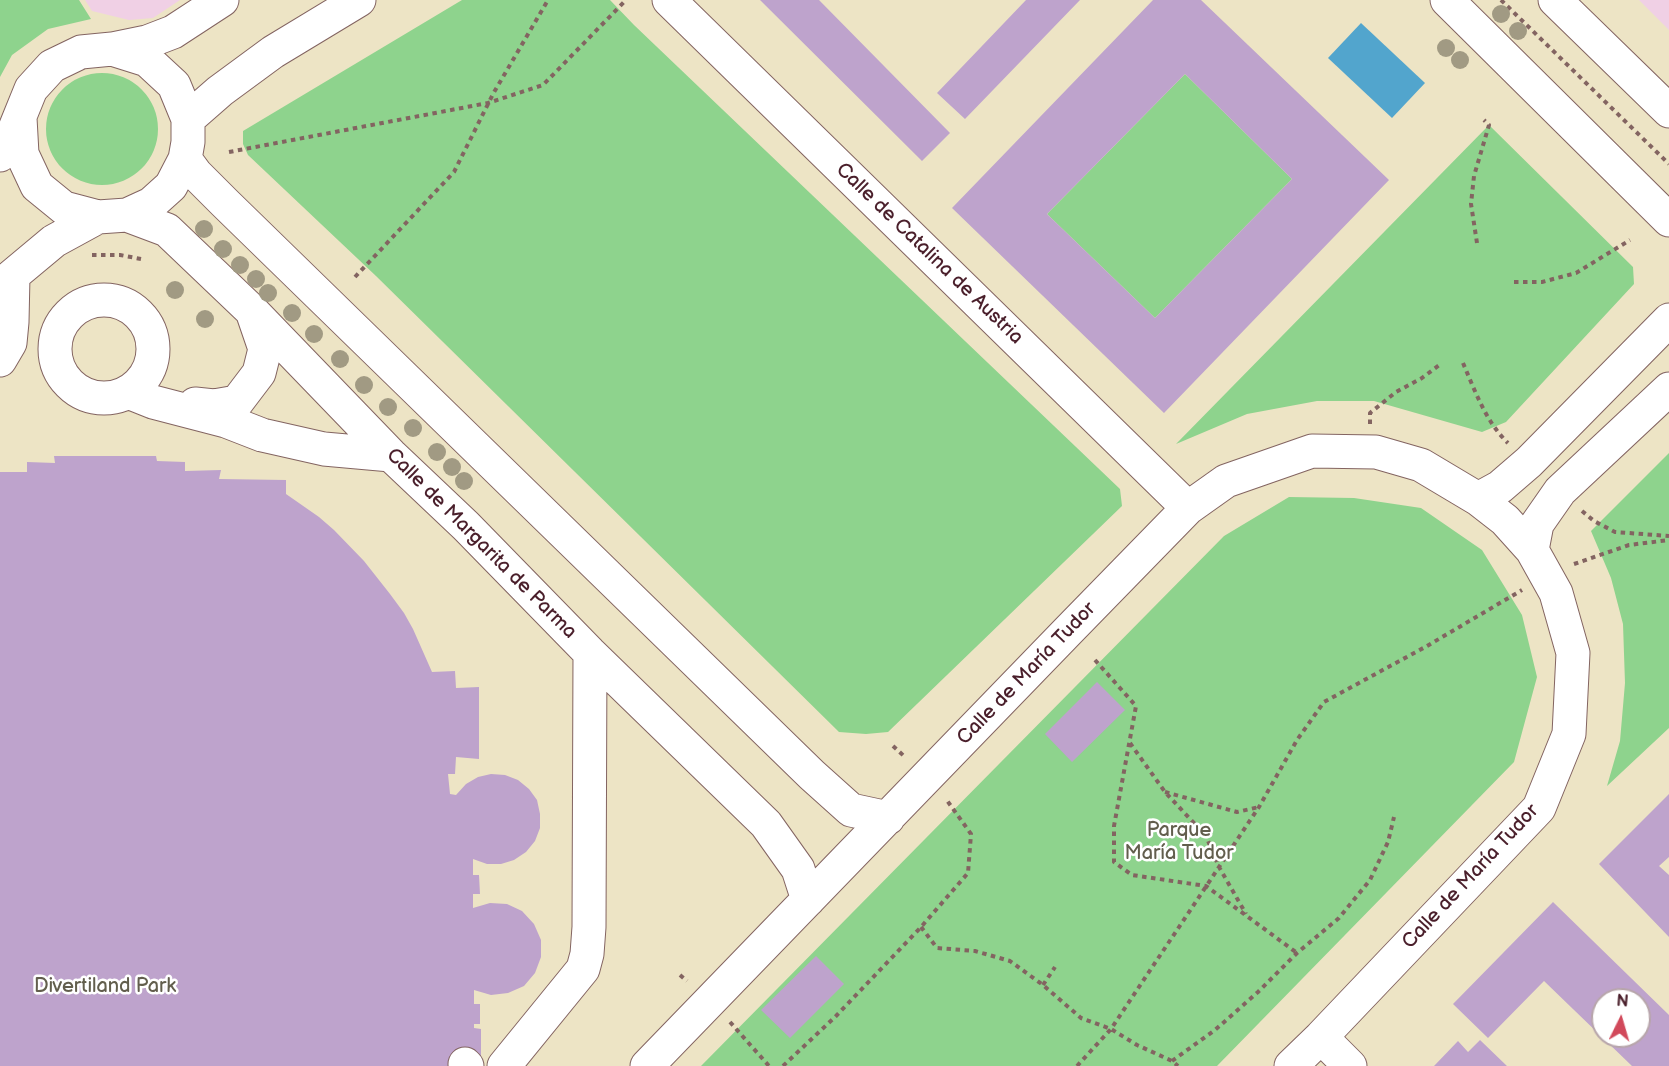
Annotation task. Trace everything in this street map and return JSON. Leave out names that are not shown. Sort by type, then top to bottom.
[{"type":"street","points":[[0,155],[7,148],[32,89],[52,66],[81,52],[147,42],[173,33],[222,0]]},
{"type":"street","points":[[188,119],[220,91],[273,52],[359,0]]},
{"type":"street","name":"Calle de Catalina de Austria","points":[[669,0],[1188,508]]},
{"type":"street","points":[[1447,0],[1669,220]]},
{"type":"street","points":[[1555,0],[1669,111]]},
{"type":"street","points":[[0,360],[10,343],[12,322],[6,281],[70,231],[151,204],[171,186],[185,159],[189,142],[188,119],[174,85],[147,60],[112,49]]},
{"type":"street","points":[[20,118],[22,154],[37,186],[64,208],[112,216]]},
{"type":"street","points":[[185,159],[196,174],[225,203],[812,775],[851,810],[888,818]]},
{"type":"street","name":"Calle de Margarita de Parma","points":[[112,216],[167,230],[253,312],[392,455],[766,824],[798,869],[808,900]]},
{"type":"street","points":[[110,300],[126,305],[139,315],[149,329],[153,345],[147,374],[128,392],[112,398],[96,397],[80,392],[67,381],[58,367],[55,351],[57,334],[65,319],[77,308],[93,301],[110,300]]},
{"type":"street","points":[[151,362],[173,391],[194,403],[214,406],[237,402],[259,373],[265,349],[253,312]]},
{"type":"street","points":[[1478,499],[1500,487],[1529,462],[1669,320]]},
{"type":"street","points":[[1539,562],[1537,524],[1560,491],[1669,389]]},
{"type":"street","points":[[128,392],[153,402],[226,422],[261,435],[324,449],[392,455]]},
{"type":"street","name":"Calle de María Tudor","points":[[647,1066],[1188,508],[1226,481],[1312,451],[1376,452],[1421,465],[1478,499],[1504,520],[1539,562],[1556,593],[1573,653],[1569,734],[1539,808],[1291,1066]]},
{"type":"street","points":[[504,1066],[584,969],[589,915],[591,653]]},
{"type":"street","points":[[1321,1037],[1350,1066]]},
{"type":"path","points":[[356,277],[454,172],[488,103],[548,0]]},
{"type":"path","points":[[229,152],[488,103],[543,85],[626,0]]},
{"type":"path","points":[[1501,0],[1669,164]]},
{"type":"path","points":[[1477,243],[1471,204],[1474,176],[1489,125],[1484,120]]},
{"type":"path","points":[[1514,282],[1542,282],[1576,273],[1630,240]]},
{"type":"path","points":[[1370,425],[1370,413],[1396,392],[1422,378],[1442,363]]},
{"type":"path","points":[[1077,1066],[1111,1029],[1259,807],[1296,740],[1324,702],[1427,646],[1539,562],[1669,540]]},
{"type":"path","points":[[1095,660],[1136,706],[1114,826],[1113,862],[1132,875],[1206,886],[1298,953]]},
{"type":"path","points":[[1129,743],[1165,792],[1206,836],[1219,867],[1247,916]]},
{"type":"path","points":[[783,1066],[836,1016],[921,927],[968,873],[972,834],[951,805],[926,779]]},
{"type":"path","points":[[1165,792],[1237,812],[1259,807]]},
{"type":"path","points":[[1173,1061],[1215,1030],[1298,953],[1340,918],[1370,880],[1388,842],[1394,817]]},
{"type":"path","points":[[921,927],[937,948],[975,951],[1010,961],[1043,985],[1081,1018],[1111,1029],[1137,1045],[1173,1061],[1178,1066]]},
{"type":"path","points":[[1043,985],[1055,967]]},
{"type":"path","points":[[710,1002],[769,1066]]},
{"type":"shaded area","points":[[85,0],[180,0],[153,18],[129,20],[92,11]]},
{"type":"shaded area","points":[[1639,0],[1669,0],[1669,30]]},
{"type":"green space","points":[[0,0],[79,0],[91,19],[48,29],[12,55],[0,77]]},
{"type":"green space","points":[[462,0],[610,0],[1120,489],[1122,506],[888,732],[866,734],[839,732],[376,276],[248,155],[243,144],[243,131]]},
{"type":"green space","points":[[102,73],[123,78],[141,90],[153,108],[158,129],[153,150],[141,168],[123,180],[102,185],[81,180],[63,168],[51,150],[46,129],[51,108],[63,90],[81,78]]},
{"type":"green space","points":[[1185,74],[1292,179],[1155,318],[1047,214]]},
{"type":"green space","points":[[1489,125],[1633,267],[1634,284],[1506,422],[1482,432],[1374,401],[1317,401],[1247,414],[1176,444]]},
{"type":"green space","points":[[1669,453],[1669,728],[1607,786],[1620,741],[1625,683],[1623,624],[1611,578],[1591,531]]},
{"type":"green space","name":"Parque María Tudor","points":[[1289,497],[1354,498],[1421,508],[1482,550],[1522,615],[1537,677],[1514,762],[1217,1066],[701,1066],[1224,536]]},
{"type":"water","points":[[1361,23],[1425,83],[1392,118],[1328,58]]},
{"type":"building","points":[[760,0],[819,0],[950,133],[922,161]]},
{"type":"building","points":[[1026,0],[1080,0],[965,119],[937,93]]},
{"type":"building","points":[[1153,0],[1201,0],[1389,180],[1164,413],[952,208]],"holes":[[[1185,74],[1292,179],[1155,318],[1047,214]]]},
{"type":"building","points":[[54,456],[156,456],[157,461],[185,462],[185,471],[221,470],[219,479],[286,480],[286,494],[334,530],[364,561],[390,594],[413,629],[432,672],[455,671],[456,688],[479,687],[479,759],[456,757],[455,774],[448,774],[450,794],[456,795],[466,784],[478,777],[491,774],[505,775],[518,780],[537,800],[540,828],[535,841],[526,852],[514,860],[501,864],[487,864],[473,859],[473,875],[479,875],[480,894],[473,894],[473,908],[490,903],[507,904],[522,911],[534,924],[541,940],[541,957],[535,973],[524,986],[508,993],[491,995],[474,990],[474,1004],[480,1004],[480,1024],[474,1024],[474,1028],[481,1029],[481,1064],[448,1064],[448,1066],[0,1066],[0,472],[27,472],[27,462],[55,463]]},
{"type":"building","points":[[1097,682],[1125,710],[1072,762],[1045,734]]},
{"type":"building","points":[[1669,794],[1669,857],[1659,866],[1669,875],[1669,937],[1599,864]]},
{"type":"building","points":[[1553,902],[1641,988],[1591,988],[1591,1026],[1544,981],[1488,1038],[1453,1004]]},
{"type":"building","points":[[816,956],[844,984],[790,1038],[761,1010]]},
{"type":"building","points":[[1651,997],[1669,1015],[1669,1066],[1632,1066],[1613,1048],[1651,1048]]},
{"type":"building","points":[[1480,1040],[1507,1066],[1434,1066],[1458,1041],[1468,1052]]},
{"type":"park label","name":"Divertiland Park","points":[[105,987]]}]
